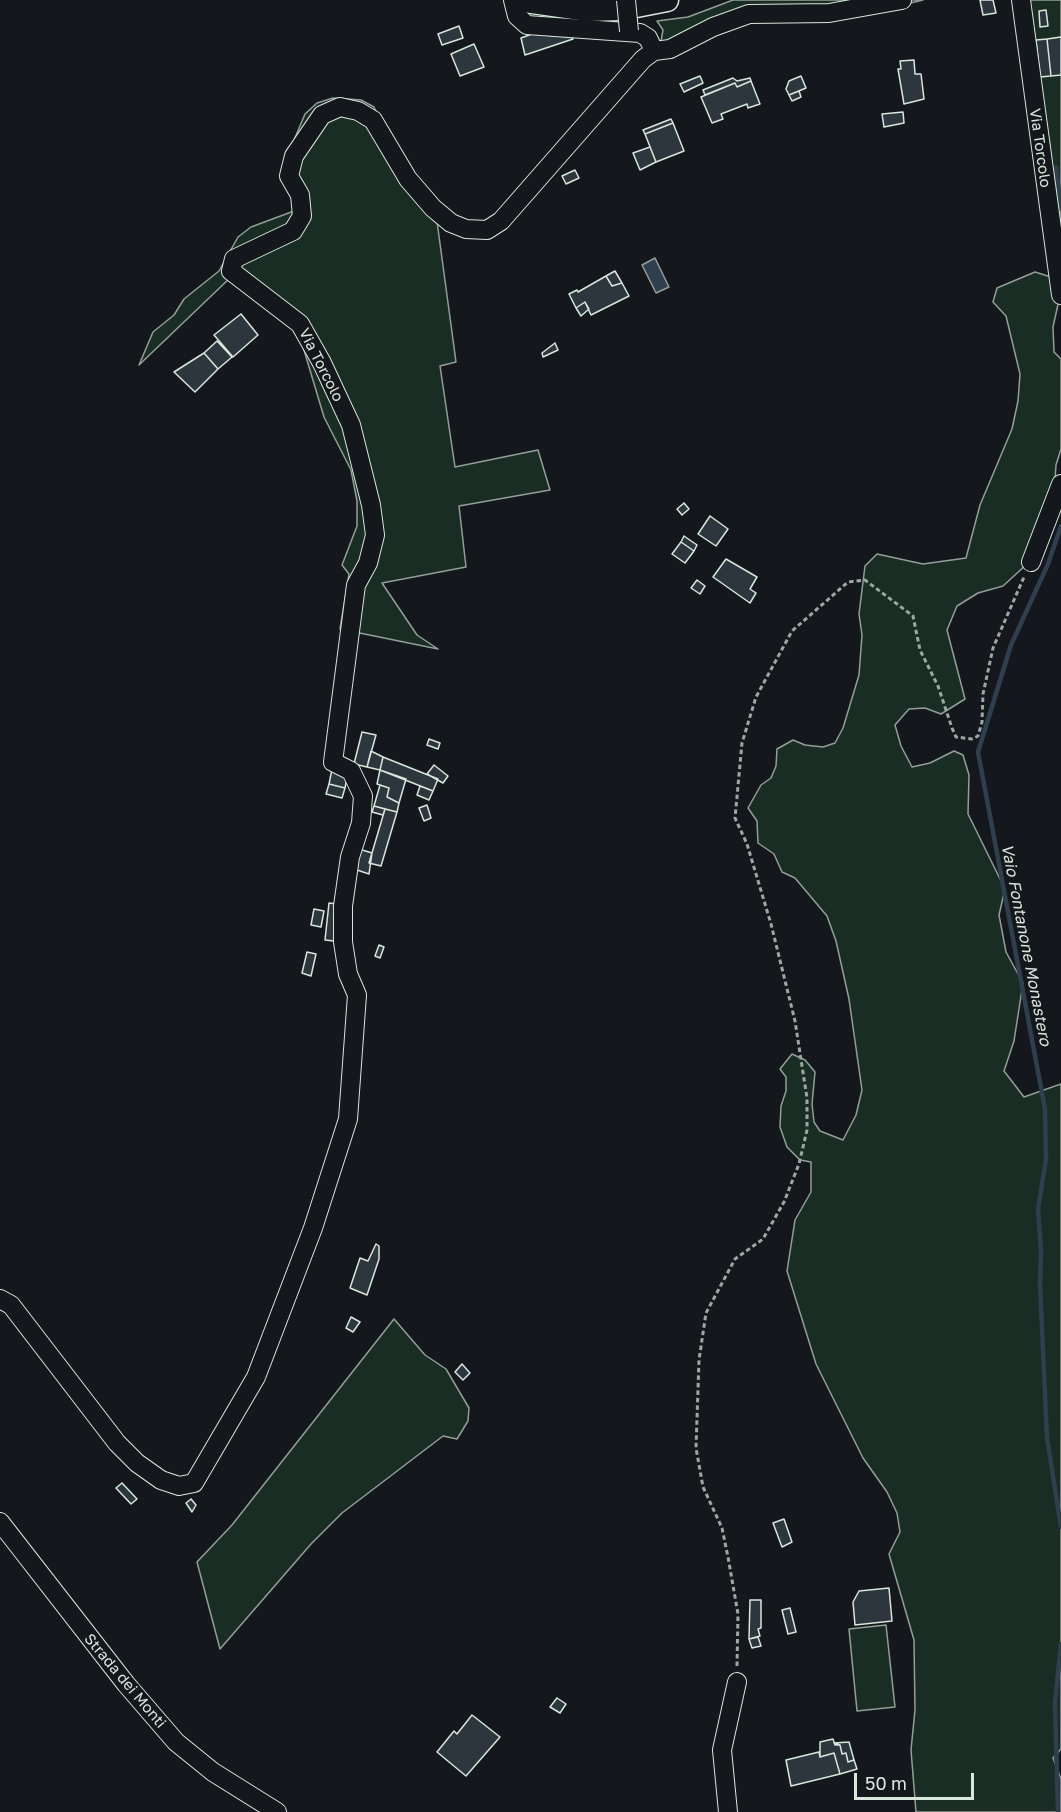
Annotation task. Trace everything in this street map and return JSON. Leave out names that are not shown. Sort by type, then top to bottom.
[{"type":"main road","points":[[518,0],[588,10],[621,9],[667,0]]},
{"type":"street","points":[[513,0],[517,16],[527,25],[581,31],[640,33],[648,38],[654,51]]},
{"type":"street","points":[[626,0],[629,31]]},
{"type":"street","name":"Via Torcolo","points":[[0,1299],[11,1305],[117,1443],[137,1463],[161,1480],[179,1486],[195,1483],[256,1377],[313,1228],[348,1119],[357,995],[348,974],[343,942],[343,906],[350,857],[361,823],[363,796],[351,771],[333,762],[356,585],[368,562],[375,536],[371,505],[351,425],[306,334],[300,324],[231,271],[234,259],[293,231],[302,216],[300,195],[289,176],[294,156],[322,115],[340,107],[358,111],[373,120],[408,179],[433,208],[459,226],[487,230],[501,221],[643,59],[654,51],[670,49],[713,27],[749,14],[830,13],[902,0]]},
{"type":"street","name":"Via Torcolo","points":[[1021,0],[1061,295]]},
{"type":"street","points":[[1030,562],[1061,484]]},
{"type":"street","name":"Strada dei Monti","points":[[0,1522],[126,1684],[176,1742],[213,1772],[277,1812]]},
{"type":"street","points":[[728,1812],[722,1750],[737,1682]]},
{"type":"path","points":[[737,1682],[738,1614],[730,1568],[722,1528],[703,1487],[696,1448],[699,1360],[706,1313],[730,1268],[735,1259],[763,1239],[784,1202],[804,1142],[807,1098],[795,1021],[771,924],[747,844],[735,819],[742,743],[756,697],[792,631],[848,582],[865,580],[914,616],[920,650],[938,686],[957,737],[972,740],[978,736],[993,648],[1030,562]]},
{"type":"green space","points":[[733,0],[923,0],[886,9],[760,14],[683,51],[661,41],[663,30],[657,21],[688,17]]},
{"type":"green space","points":[[1028,0],[1061,0],[1061,242]]},
{"type":"green space","points":[[333,98],[361,100],[374,107],[390,141],[436,214],[456,362],[440,366],[455,467],[538,450],[550,490],[459,506],[466,567],[382,583],[417,635],[438,649],[340,629],[349,574],[342,565],[357,526],[357,501],[351,470],[324,417],[298,330],[231,277],[139,365],[153,332],[174,315],[184,299],[219,271],[238,237],[251,227],[294,211],[286,159],[305,114],[317,103]]},
{"type":"green space","points":[[1035,272],[1054,278],[1059,300],[1053,327],[1054,352],[1061,359],[1061,449],[1056,465],[1054,493],[1027,564],[1003,586],[978,593],[957,606],[947,630],[965,699],[941,714],[925,708],[909,709],[895,725],[901,746],[912,767],[930,763],[954,751],[963,755],[969,775],[968,814],[1005,889],[999,915],[1006,952],[1023,983],[1014,1041],[1004,1071],[1024,1097],[1061,1084],[1061,1749],[1053,1758],[1061,1779],[1061,1812],[916,1812],[911,1750],[915,1710],[914,1640],[889,1554],[900,1532],[897,1513],[887,1492],[863,1458],[816,1364],[787,1271],[795,1220],[811,1192],[811,1162],[800,1160],[787,1147],[780,1127],[786,1077],[780,1069],[792,1054],[805,1060],[815,1072],[812,1104],[814,1122],[820,1131],[843,1140],[856,1115],[862,1090],[849,999],[836,941],[827,916],[795,878],[782,872],[774,854],[758,843],[757,821],[748,808],[761,785],[771,778],[776,766],[777,749],[793,740],[805,745],[823,747],[835,743],[843,728],[859,675],[862,635],[859,614],[865,566],[877,554],[923,564],[966,558],[980,505],[1012,429],[1018,401],[1020,374],[1006,316],[993,302],[997,288]]},
{"type":"green space","points":[[394,1319],[425,1355],[446,1369],[469,1408],[468,1421],[457,1439],[443,1436],[342,1513],[311,1544],[220,1649],[197,1562],[232,1525]]},
{"type":"green space","points":[[886,1625],[895,1707],[857,1711],[849,1629]]},
{"type":"water","points":[[655,258],[669,287],[656,293],[642,265]]},
{"type":"building","points":[[980,0],[993,0],[996,13],[983,15]]},
{"type":"building","points":[[1046,10],[1048,26],[1040,27],[1039,11]]},
{"type":"building","points":[[459,26],[463,38],[442,45],[438,34]]},
{"type":"building","points":[[532,34],[573,39],[525,55],[521,38]]},
{"type":"building","points":[[1061,37],[1061,75],[1051,76],[1047,39]]},
{"type":"building","points":[[1047,39],[1051,76],[1040,77],[1036,40]]},
{"type":"building","points":[[474,44],[484,67],[460,76],[451,54]]},
{"type":"building","points":[[914,60],[915,74],[921,74],[924,99],[904,104],[898,69],[901,69],[900,61]]},
{"type":"building","points":[[700,76],[703,83],[684,92],[680,84]]},
{"type":"building","points":[[801,76],[806,88],[789,95],[786,89],[789,81]]},
{"type":"building","points":[[733,78],[737,81],[750,78],[751,81],[737,87],[735,83],[705,95],[703,90]]},
{"type":"building","points":[[751,81],[760,104],[748,108],[747,104],[721,114],[723,119],[712,123],[701,97],[735,83],[737,87]]},
{"type":"building","points":[[799,91],[801,97],[792,101],[789,95]]},
{"type":"building","points":[[903,112],[904,123],[884,127],[882,114]]},
{"type":"building","points":[[671,119],[673,123],[645,134],[643,130]]},
{"type":"building","points":[[673,123],[684,151],[656,162],[645,134]]},
{"type":"building","points":[[650,147],[656,162],[640,170],[633,153]]},
{"type":"building","points":[[575,170],[579,178],[566,184],[562,176]]},
{"type":"building","points":[[615,271],[622,283],[612,286],[606,276]]},
{"type":"building","points":[[606,276],[612,286],[622,283],[629,296],[591,315],[585,302],[576,308],[569,294],[577,290],[578,292]]},
{"type":"building","points":[[585,302],[589,309],[581,316],[576,308]]},
{"type":"building","points":[[241,314],[258,335],[233,357],[214,335]]},
{"type":"building","points":[[217,341],[232,357],[218,369],[204,353]]},
{"type":"building","points":[[555,343],[558,350],[543,357],[542,353]]},
{"type":"building","points":[[204,353],[218,369],[195,392],[174,372]]},
{"type":"building","points":[[684,503],[689,509],[682,515],[677,509]]},
{"type":"building","points":[[710,516],[728,529],[716,546],[698,534]]},
{"type":"building","points":[[684,536],[697,545],[694,551],[681,542]]},
{"type":"building","points":[[681,542],[694,551],[685,563],[672,554]]},
{"type":"building","points":[[726,559],[757,577],[750,589],[756,593],[750,603],[713,577]]},
{"type":"building","points":[[697,580],[705,586],[700,594],[691,588]]},
{"type":"building","points":[[362,732],[376,735],[367,767],[354,764]]},
{"type":"building","points":[[429,739],[440,743],[438,749],[427,745]]},
{"type":"building","points":[[371,751],[383,757],[380,770],[367,767]]},
{"type":"building","points":[[383,757],[438,779],[433,791],[380,770]]},
{"type":"building","points":[[434,765],[448,776],[443,783],[427,774]]},
{"type":"building","points":[[332,769],[348,773],[345,788],[329,784]]},
{"type":"building","points":[[380,770],[406,779],[399,803],[387,797],[389,788],[377,784]]},
{"type":"building","points":[[329,784],[345,788],[342,798],[326,794]]},
{"type":"building","points":[[380,785],[389,788],[387,797],[399,803],[397,812],[374,806]]},
{"type":"building","points":[[420,786],[433,791],[429,800],[417,795]]},
{"type":"building","points":[[427,805],[431,818],[424,821],[419,808]]},
{"type":"building","points":[[374,806],[385,809],[383,815],[372,812]]},
{"type":"building","points":[[385,809],[397,812],[381,866],[369,863]]},
{"type":"building","points":[[359,849],[372,853],[369,874],[354,869]]},
{"type":"building","points":[[329,903],[337,904],[334,941],[325,940]]},
{"type":"building","points":[[314,909],[324,911],[321,927],[311,925]]},
{"type":"building","points":[[379,945],[384,947],[380,958],[375,956]]},
{"type":"building","points":[[307,952],[316,954],[311,976],[302,973]]},
{"type":"building","points":[[376,1244],[379,1246],[379,1259],[367,1295],[350,1288],[360,1258],[368,1261]]},
{"type":"building","points":[[351,1317],[360,1322],[353,1332],[346,1328]]},
{"type":"building","points":[[462,1364],[470,1373],[463,1380],[455,1372]]},
{"type":"building","points":[[122,1483],[137,1499],[131,1504],[116,1488]]},
{"type":"building","points":[[191,1499],[196,1505],[192,1512],[186,1503]]},
{"type":"building","points":[[784,1519],[792,1542],[782,1547],[773,1523]]},
{"type":"building","points":[[889,1588],[892,1621],[855,1625],[853,1602],[859,1591]]},
{"type":"building","points":[[750,1600],[761,1600],[761,1628],[758,1629],[760,1636],[749,1639]]},
{"type":"building","points":[[790,1608],[796,1632],[788,1634],[782,1610]]},
{"type":"building","points":[[758,1637],[761,1646],[752,1648],[749,1639]]},
{"type":"building","points":[[557,1698],[566,1704],[560,1713],[550,1707]]},
{"type":"building","points":[[472,1715],[500,1737],[466,1776],[437,1752],[454,1731],[457,1734]]},
{"type":"building","points":[[833,1739],[835,1745],[840,1745],[842,1754],[846,1753],[848,1762],[854,1760],[857,1769],[840,1774],[834,1753],[820,1757],[820,1742]]},
{"type":"building","points":[[849,1742],[854,1760],[848,1762],[846,1753],[842,1754],[840,1745],[834,1743]]},
{"type":"building","points":[[819,1752],[820,1757],[834,1753],[840,1774],[791,1786],[786,1760]]},
{"type":"waterway","name":"Vaio Fontanone Monastero","points":[[1056,167],[1061,208]]},
{"type":"waterway","name":"Vaio Fontanone Monastero","points":[[1061,526],[1048,564],[1011,645],[978,752],[1045,1109],[1046,1159],[1038,1209],[1041,1251],[1040,1284],[1047,1438],[1061,1527]]},
{"type":"waterway","name":"Vaio Fontanone Monastero","points":[[1058,1812],[1055,1703],[1061,1644]]}]
